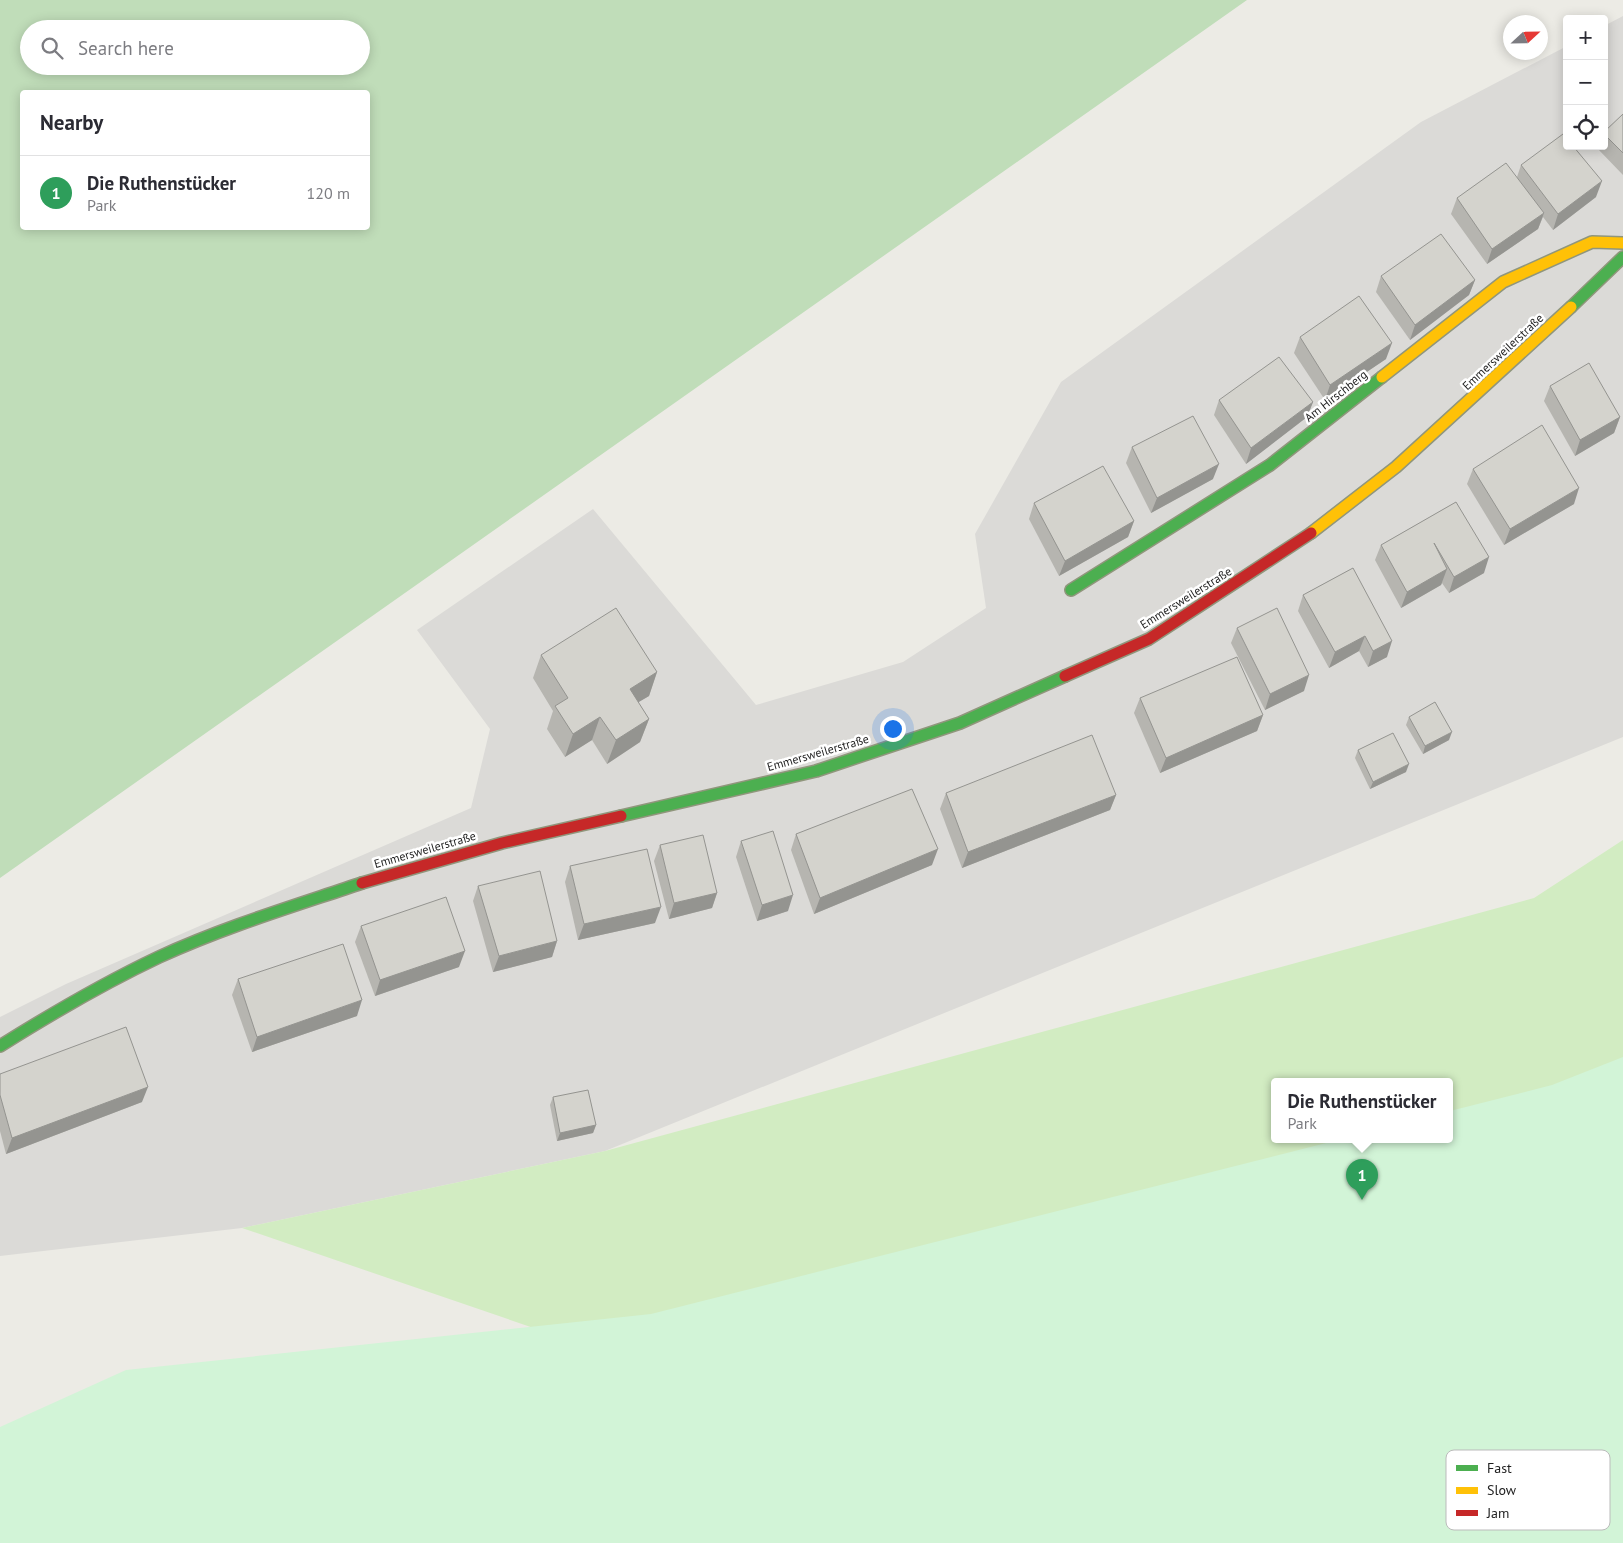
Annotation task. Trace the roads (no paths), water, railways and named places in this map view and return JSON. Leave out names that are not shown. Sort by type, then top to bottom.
[{"type":"main road","name":"Am Hirschberg","points":[[1071,590],[1270,465],[1504,282],[1592,242],[1623,243]]},
{"type":"main road","name":"Emmersweilerstraße","points":[[0,1046],[60,1008],[159,957],[243,922],[385,875],[502,843],[816,771],[960,723],[1149,639],[1296,545],[1396,467],[1531,346],[1623,257]]},
{"type":"place","name":"Die Ruthenstücker","points":[[1362,1200]]}]
